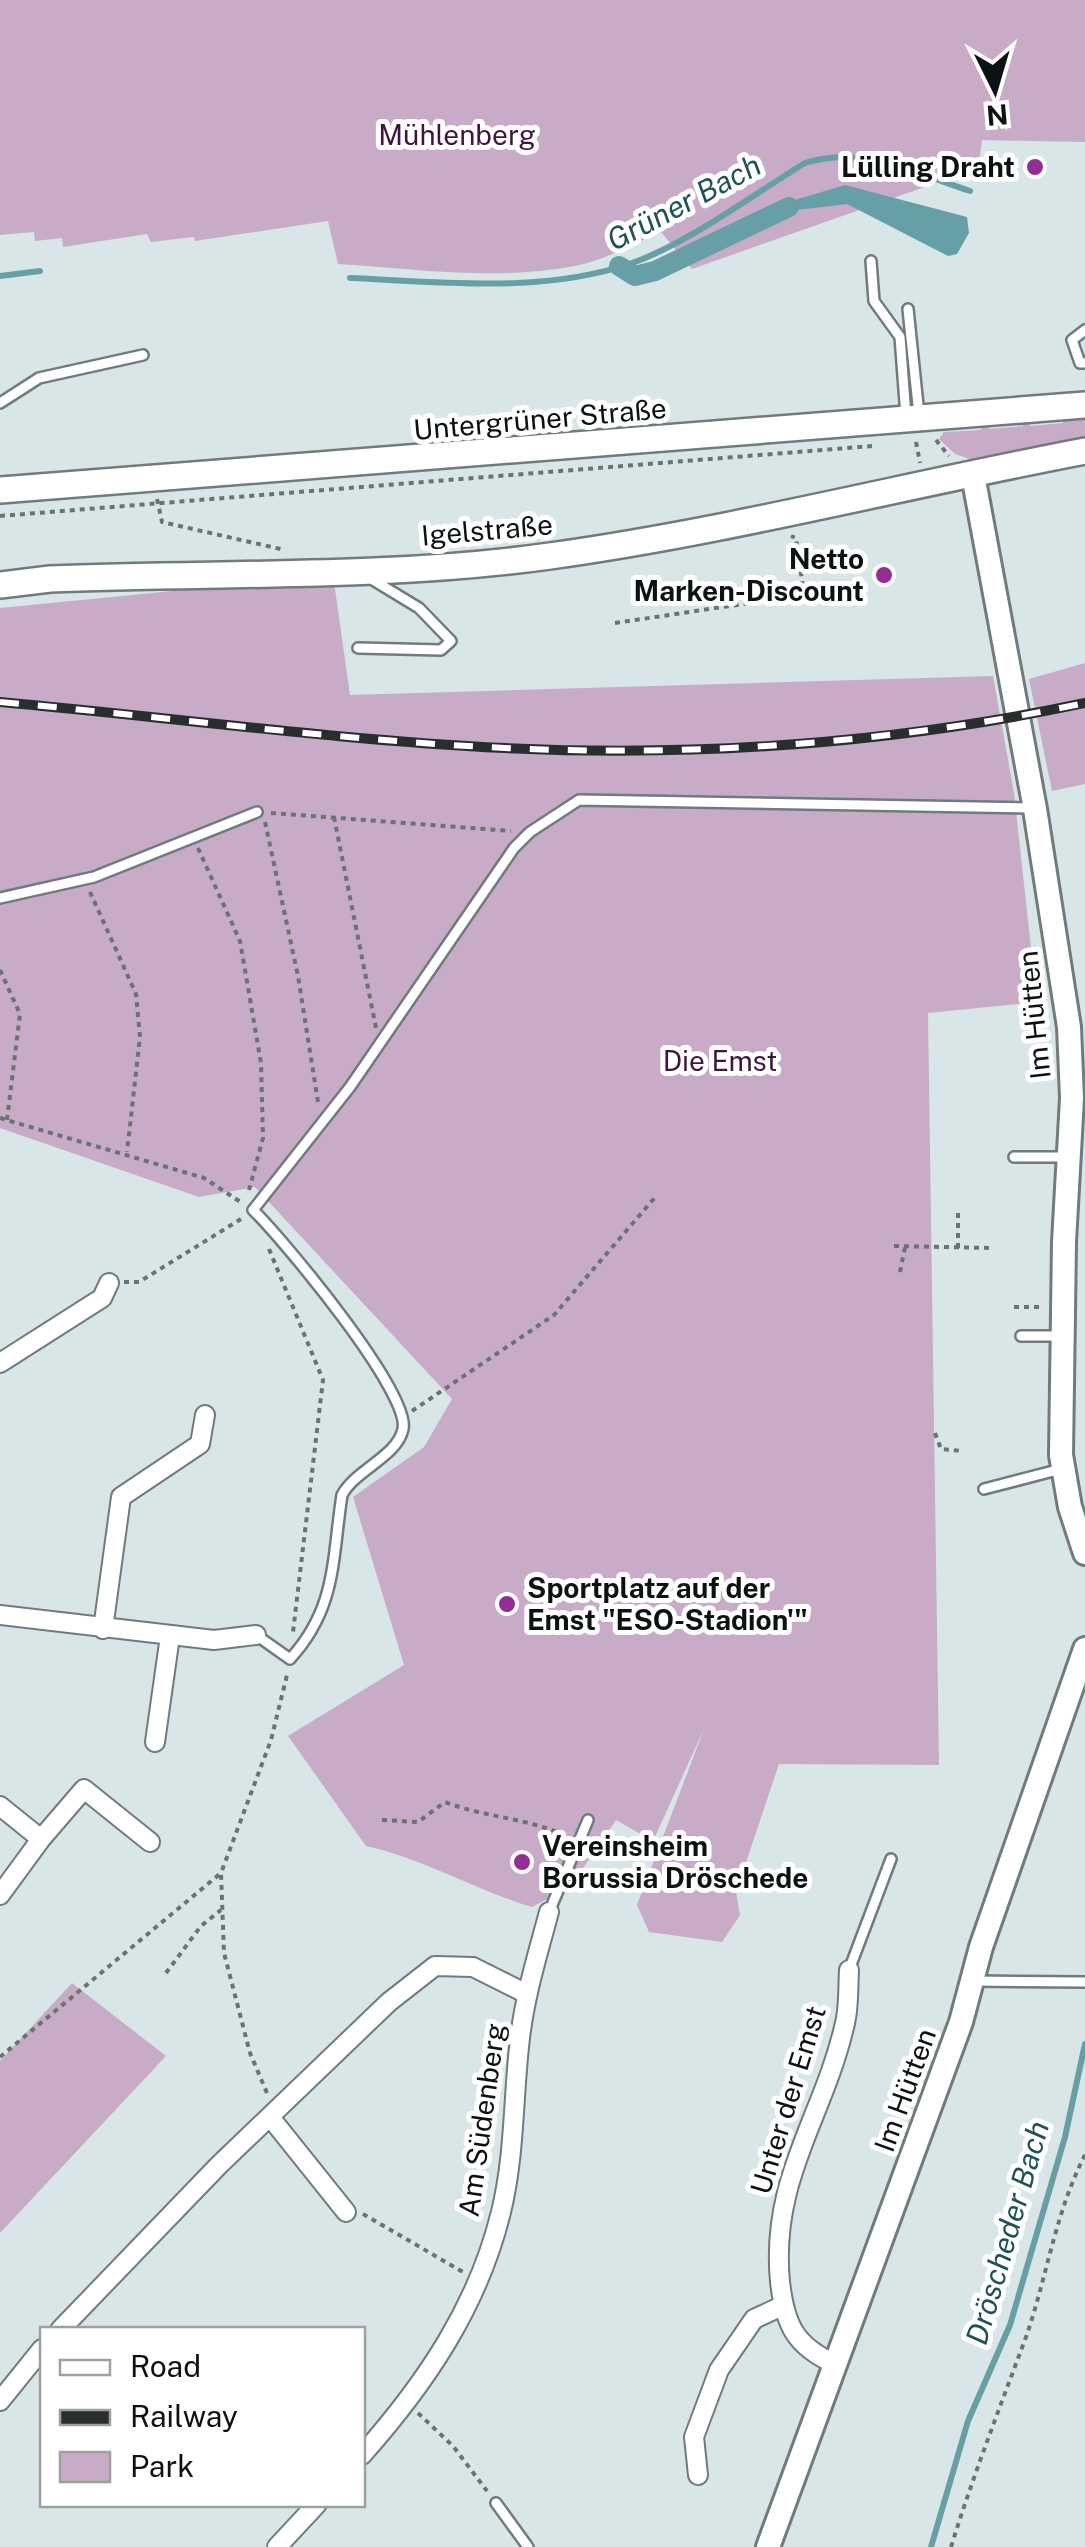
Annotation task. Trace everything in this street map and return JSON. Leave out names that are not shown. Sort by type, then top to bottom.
[{"type":"main road","name":"Untergrüner Straße","points":[[0,490],[914,426],[1085,405]]},
{"type":"main road","points":[[972,475],[1085,452]]},
{"type":"main road","name":"Igelstraße","points":[[0,584],[50,578],[354,569],[548,557],[923,476],[972,475]]},
{"type":"street","name":"Im Hütten","points":[[972,475],[1035,808],[1069,1027],[1069,1156],[1062,1306],[1063,1468],[1085,1553]]},
{"type":"street","points":[[0,1363],[102,1298],[109,1283]]},
{"type":"street","points":[[103,1629],[121,1497],[200,1444],[205,1415]]},
{"type":"street","points":[[0,1615],[214,1640],[256,1635]]},
{"type":"street","points":[[155,1742],[170,1636]]},
{"type":"street","name":"Im Hütten","points":[[768,2547],[961,2022],[971,1981],[1085,1649]]},
{"type":"street","points":[[0,1895],[84,1789],[150,1842]]},
{"type":"street","points":[[0,1806],[42,1839]]},
{"type":"street","name":"Am Südenberg","points":[[365,2451],[406,2403],[454,2333],[476,2286],[502,2209],[527,1994],[549,1912]]},
{"type":"street","name":"Am Südenberg","points":[[63,2327],[99,2284],[274,2113],[389,2002],[435,1966],[474,1967],[527,1994]]},
{"type":"street","name":"Unter der Emst","points":[[835,2364],[810,2353],[794,2338],[782,2306],[778,2262],[790,2171],[845,2023],[849,1970]]},
{"type":"street","points":[[274,2113],[346,2212]]},
{"type":"street","points":[[698,2475],[694,2437],[719,2370],[754,2318],[782,2306]]},
{"type":"street","points":[[0,2401],[40,2351]]},
{"type":"street","points":[[276,2547],[314,2507]]},
{"type":"lane","points":[[871,261],[874,301],[900,336],[914,426]]},
{"type":"lane","points":[[908,309],[914,426]]},
{"type":"lane","points":[[1085,330],[1072,340],[1080,363],[1085,364]]},
{"type":"lane","points":[[0,403],[38,378],[143,355]]},
{"type":"lane","points":[[354,569],[419,608],[451,641],[441,650],[358,648]]},
{"type":"lane","points":[[256,1635],[290,1658],[311,1636],[328,1599],[342,1495],[350,1481],[400,1439],[404,1416],[396,1395],[338,1311],[253,1210],[379,1046],[530,832],[579,800],[1035,808]]},
{"type":"lane","points":[[0,898],[84,879],[256,812]]},
{"type":"lane","points":[[1014,1157],[1069,1156]]},
{"type":"lane","points":[[1021,1336],[1062,1336]]},
{"type":"lane","points":[[984,1489],[1063,1468]]},
{"type":"lane","points":[[549,1912],[588,1820]]},
{"type":"lane","points":[[849,1970],[891,1859]]},
{"type":"lane","points":[[971,1981],[1085,1982]]},
{"type":"lane","points":[[496,2504],[528,2547]]},
{"type":"path","points":[[914,426],[923,476],[953,461],[935,439]]},
{"type":"path","points":[[0,516],[879,445]]},
{"type":"path","points":[[162,522],[244,538],[296,554]]},
{"type":"path","points":[[614,623],[804,595],[796,538],[781,537]]},
{"type":"path","points":[[321,1122],[298,976],[262,812],[530,832]]},
{"type":"path","points":[[334,817],[379,1046]]},
{"type":"path","points":[[193,836],[240,941],[262,1063],[263,1138],[249,1190],[253,1210]]},
{"type":"path","points":[[84,879],[136,994],[140,1037],[127,1154]]},
{"type":"path","points":[[0,970],[20,1014],[7,1120]]},
{"type":"path","points":[[0,1118],[204,1178],[253,1210]]},
{"type":"path","points":[[404,1416],[554,1315],[657,1196]]},
{"type":"path","points":[[109,1283],[139,1282],[211,1242],[253,1210]]},
{"type":"path","points":[[958,1210],[958,1248]]},
{"type":"path","points":[[266,1242],[323,1380],[280,1713],[220,1873],[224,1953],[250,2054],[274,2113]]},
{"type":"path","points":[[894,1246],[992,1248]]},
{"type":"path","points":[[900,1272],[906,1246]]},
{"type":"path","points":[[1014,1307],[1062,1306]]},
{"type":"path","points":[[935,1433],[941,1448],[964,1452]]},
{"type":"path","points":[[382,1820],[418,1822],[446,1802],[486,1817],[523,1818],[558,1832],[551,1856],[568,1866]]},
{"type":"path","points":[[0,2056],[220,1873]]},
{"type":"path","points":[[166,1972],[201,1926],[221,1910]]},
{"type":"path","points":[[951,2547],[985,2438],[1026,2335],[1068,2188],[1085,2155]]},
{"type":"path","points":[[346,2212],[366,2214],[456,2266],[476,2286]]},
{"type":"path","points":[[406,2403],[454,2446],[496,2504]]},
{"type":"green space","name":"Mühlenberg","points":[[0,0],[1085,0],[1085,142],[982,140],[977,178],[944,169],[936,183],[692,269],[661,232],[586,263],[516,273],[338,264],[328,221],[195,241],[194,237],[151,242],[147,234],[63,247],[62,238],[35,241],[34,232],[0,235]]},
{"type":"green space","points":[[1085,414],[1085,439],[975,461],[955,454],[939,439],[944,432],[981,430],[980,424],[988,423],[989,429],[1023,426],[1023,420],[1029,420],[1030,426],[1063,423],[1064,417]]},
{"type":"green space","name":"Die Emst","points":[[333,575],[350,695],[993,676],[1014,793],[1037,1002],[928,1013],[939,1765],[779,1764],[736,1892],[740,1915],[722,1942],[649,1932],[637,1905],[704,1729],[653,1841],[616,1820],[570,1887],[532,1907],[408,1858],[366,1846],[288,1736],[404,1665],[353,1497],[424,1447],[452,1399],[255,1187],[199,1197],[0,1128],[0,608]]},
{"type":"green space","points":[[1085,663],[1085,784],[1052,791],[1029,679]]},
{"type":"green space","points":[[72,1983],[166,2056],[0,2233],[0,2061]]},
{"type":"water","points":[[845,185],[967,217],[969,233],[957,254],[948,256],[847,204],[789,211],[788,202]]},
{"type":"waterway","points":[[350,278],[492,284],[598,273],[675,244],[805,163],[826,158],[868,159],[970,191]]},
{"type":"waterway","points":[[619,266],[635,276],[655,271],[789,207]]},
{"type":"waterway","name":"Grüner Bach","points":[[0,276],[40,271]]},
{"type":"waterway","name":"Dröscheder Bach","points":[[931,2547],[968,2421],[1010,2325],[1065,2137],[1085,2044]]},
{"type":"railway","points":[[0,702],[315,734],[578,750],[796,744],[942,728],[1085,703]]},
{"type":"place","name":"Lülling Draht","points":[[1035,167]]},
{"type":"place","name":"Netto Marken-Discount","points":[[884,575]]},
{"type":"place","name":"Sportplatz auf der Emst \"ESO-Stadion'\"","points":[[507,1604]]},
{"type":"place","name":"Vereinsheim Borussia Dröschede","points":[[522,1862]]}]
